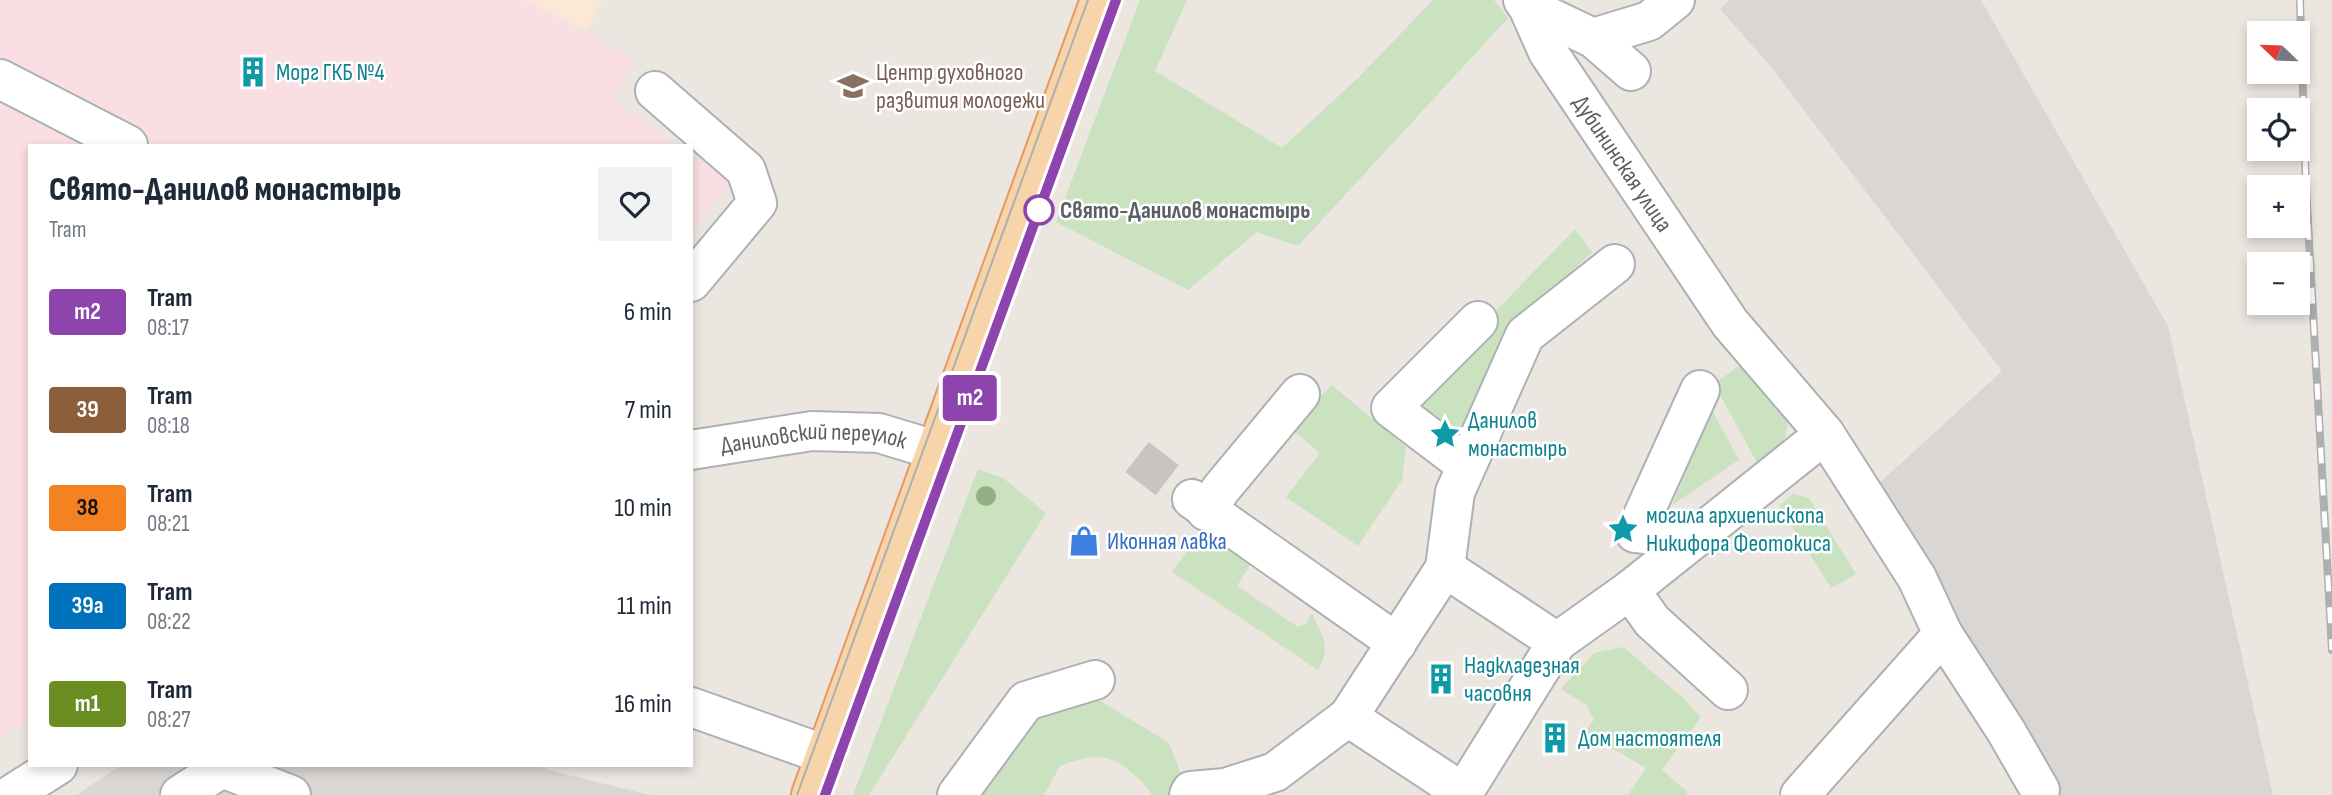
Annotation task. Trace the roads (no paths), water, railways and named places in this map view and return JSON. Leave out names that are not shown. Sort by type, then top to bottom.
[{"type":"main road","points":[[811,795],[1100,0]]},
{"type":"street","points":[[1593,38],[1649,21],[1675,0]]},
{"type":"street","points":[[1526,4],[1593,38],[1631,71]]},
{"type":"street","name":"Дубининская улица","points":[[1526,4],[1548,52],[1730,323],[1825,434],[1917,578],[1944,634],[2040,790]]},
{"type":"street","points":[[0,79],[126,144]]},
{"type":"street","points":[[655,91],[746,170],[757,203],[693,280]]},
{"type":"street","points":[[1189,795],[1191,791],[1225,788],[1275,772],[1348,718],[1445,568],[1455,492],[1525,335],[1615,264]]},
{"type":"street","points":[[1466,465],[1391,408],[1478,321]]},
{"type":"street","points":[[1692,540],[1634,533],[1700,390]]},
{"type":"street","points":[[1300,394],[1221,489],[1199,505],[1397,643]]},
{"type":"street","name":"Даниловский переулок","points":[[693,450],[812,431],[879,433],[936,450]]},
{"type":"street","points":[[1348,718],[1462,793],[1557,642],[1630,590],[1825,434]]},
{"type":"street","points":[[1445,568],[1557,642]]},
{"type":"street","points":[[1630,590],[1652,621],[1727,690]]},
{"type":"street","points":[[1800,795],[1944,634]]},
{"type":"street","points":[[957,795],[1026,701],[1095,680]]},
{"type":"street","points":[[693,708],[826,755]]},
{"type":"street","points":[[11,795],[55,767]]},
{"type":"street","points":[[180,795],[222,768],[291,795]]},
{"type":"tunnel","points":[[1137,457],[1192,499]]},
{"type":"tram line","points":[[797,795],[1088,0]]},
{"type":"tram line","points":[[825,795],[1116,0]]},
{"type":"tram line","name":"т2","points":[[825,795],[1116,0]]},
{"type":"railway","points":[[2300,0],[2306,187],[2332,650]]},
{"type":"place","name":"Морг ГКБ №4","points":[[253,72]]},
{"type":"place","name":"Центр духовного развития молодежи","points":[[853,86]]},
{"type":"place","name":"Свято-Данилов монастырь","points":[[1039,210]]},
{"type":"place","name":"Данилов монастырь","points":[[1445,434]]},
{"type":"place","name":"могила архиепископа Никифора Феотокиса","points":[[1623,529]]},
{"type":"place","name":"Иконная лавка","points":[[1084,541]]},
{"type":"place","name":"Надкладезная часовня","points":[[1441,679]]},
{"type":"place","name":"Дом настоятеля","points":[[1555,738]]}]
